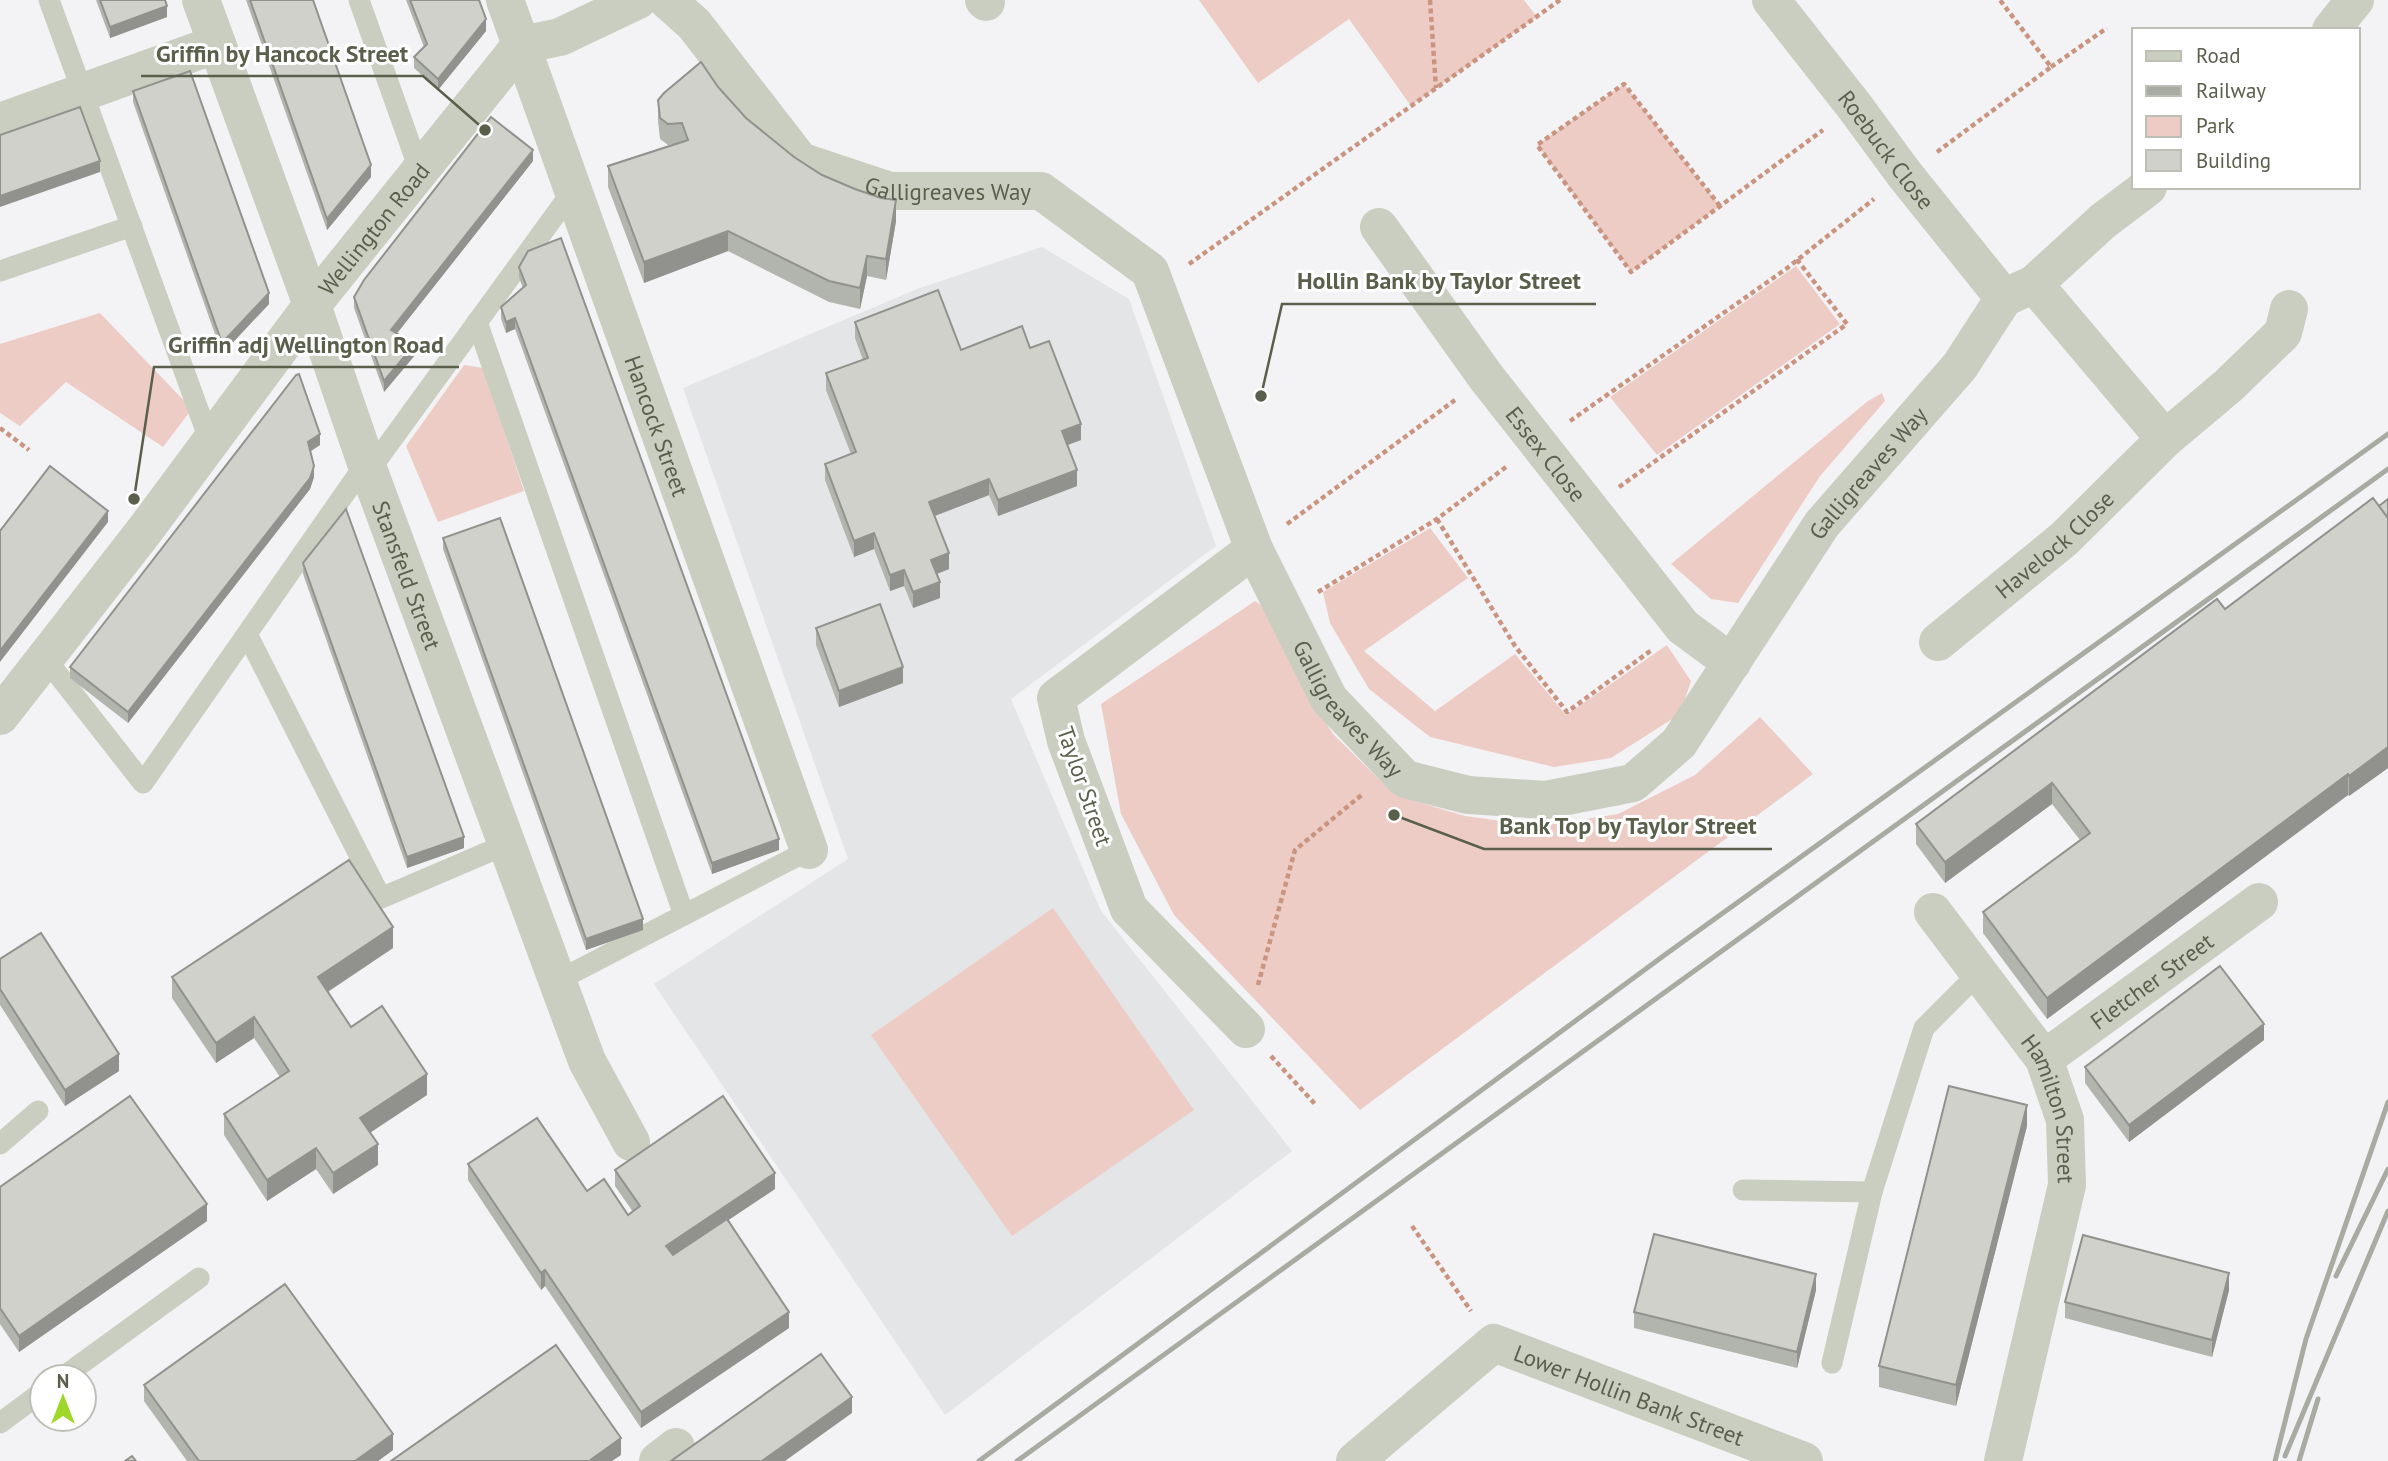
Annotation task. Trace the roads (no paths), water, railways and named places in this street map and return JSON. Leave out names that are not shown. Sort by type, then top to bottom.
[{"type":"street","name":"Stansfeld Street","points":[[201,0],[368,467],[587,1061],[631,1142]]},
{"type":"street","name":"Hancock Street","points":[[506,0],[809,850]]},
{"type":"street","points":[[521,45],[560,37],[638,0]]},
{"type":"street","name":"Galligreaves Way","points":[[667,0],[694,24],[800,161],[890,191],[1041,191],[1150,271],[1254,549],[1329,699],[1405,779],[1468,794],[1546,800],[1633,783],[1679,743],[1822,524],[1959,366],[2019,291],[2145,189]]},
{"type":"street","name":"Roebuck Close","points":[[1771,0],[1905,175],[2019,291]]},
{"type":"street","points":[[0,122],[216,44]]},
{"type":"street","name":"Wellington Road","points":[[0,716],[145,530],[312,305],[521,45]]},
{"type":"street","name":"Essex Close","points":[[1379,227],[1486,377],[1683,627],[1732,663]]},
{"type":"street","points":[[2019,291],[2165,439]]},
{"type":"street","name":"Havelock Close","points":[[1938,642],[2064,539],[2165,439],[2228,386],[2283,333],[2289,309]]},
{"type":"street","name":"Taylor Street","points":[[1246,1028],[1129,909],[1066,741],[1056,698],[1254,549]]},
{"type":"street","name":"Fletcher Street","points":[[2044,1059],[2259,902]]},
{"type":"street","name":"Hamilton Street","points":[[1933,912],[2044,1059],[2065,1120],[2067,1185],[2003,1461]]},
{"type":"street","name":"Lower Hollin Bank Street","points":[[1355,1461],[1494,1343],[1804,1461]]},
{"type":"lane","points":[[49,0],[210,442]]},
{"type":"lane","points":[[359,0],[420,172]]},
{"type":"lane","points":[[46,658],[143,783],[368,467],[574,189]]},
{"type":"lane","points":[[0,271],[132,226]]},
{"type":"lane","points":[[477,323],[684,915]]},
{"type":"lane","points":[[247,634],[381,898],[507,845]]},
{"type":"lane","points":[[557,981],[809,850]]},
{"type":"lane","points":[[1832,1363],[1872,1192],[1924,1028],[1979,973]]},
{"type":"lane","points":[[0,1144],[38,1111]]},
{"type":"lane","points":[[1743,1190],[1872,1192]]},
{"type":"lane","points":[[82,1363],[199,1278]]},
{"type":"lane","points":[[0,1423],[28,1402]]},
{"type":"railway","points":[[979,1461],[1666,954],[2388,434]]},
{"type":"railway","points":[[1017,1461],[2388,469]]},
{"type":"railway","points":[[2275,1461],[2306,1339],[2388,1102]]},
{"type":"railway","points":[[2336,1276],[2388,1169]]},
{"type":"railway","points":[[2285,1456],[2388,1211]]},
{"type":"railway","points":[[2299,1461],[2318,1399]]},
{"type":"place","name":"Griffin by Hancock Street","points":[[485,130]]},
{"type":"place","name":"Hollin Bank by Taylor Street","points":[[1261,396]]},
{"type":"place","name":"Griffin adj Wellington Road","points":[[134,499]]},
{"type":"place","name":"Bank Top by Taylor Street","points":[[1394,815]]}]
